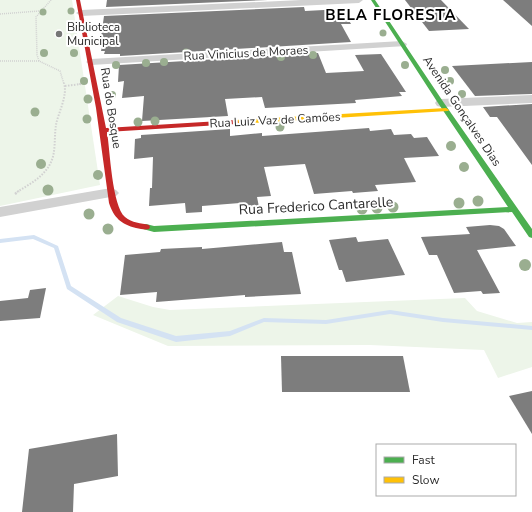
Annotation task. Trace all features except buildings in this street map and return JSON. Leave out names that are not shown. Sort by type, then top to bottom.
[{"type":"street","name":"Rua do Bosque","points":[[78,0],[96,81],[104,130],[111,193],[121,218]]},
{"type":"street","points":[[81,13],[359,0]]},
{"type":"street","name":"Avenida Gonçalves Dias","points":[[373,0],[532,235]]},
{"type":"street","name":"Rua Vinicius de Moraes","points":[[91,62],[402,44]]},
{"type":"street","name":"Rua Luiz Vaz de Camões","points":[[104,130],[444,107],[532,99]]},
{"type":"street","points":[[0,212],[111,193]]},
{"type":"street","name":"Rua Frederico Cantarelle","points":[[121,218],[135,225],[154,229],[513,209]]},
{"type":"path","points":[[39,61],[37,55],[36,17],[51,0]]},
{"type":"path","points":[[0,14],[40,11]]},
{"type":"path","points":[[0,61],[39,61],[60,71],[65,86],[62,105],[56,125],[52,162],[45,172],[34,182],[13,195]]},
{"type":"shaded area","points":[[0,0],[72,0],[100,185],[0,206]]},
{"type":"shaded area","points":[[118,296],[153,307],[170,310],[465,298],[477,311],[517,323],[532,322],[532,367],[498,378],[484,350],[370,345],[168,346],[93,315]]},
{"type":"waterway","points":[[0,241],[34,237],[56,247],[69,287],[119,320],[176,339],[230,333],[264,320],[326,322],[390,312],[443,320],[532,328]]},
{"type":"traffic: fast","points":[[373,0],[441,103],[532,235]]},
{"type":"traffic: fast","points":[[146,227],[154,229],[513,209]]},
{"type":"traffic: slow","points":[[236,122],[446,110]]},
{"type":"traffic: jam","points":[[78,0],[100,108],[113,203],[118,214],[126,222],[146,227]]},
{"type":"traffic: jam","points":[[104,130],[236,122]]},
{"type":"place","name":"Biblioteca Municipal","points":[[59,34]]},
{"type":"district","name":"BELA FLORESTA","points":[[391,15]]}]
